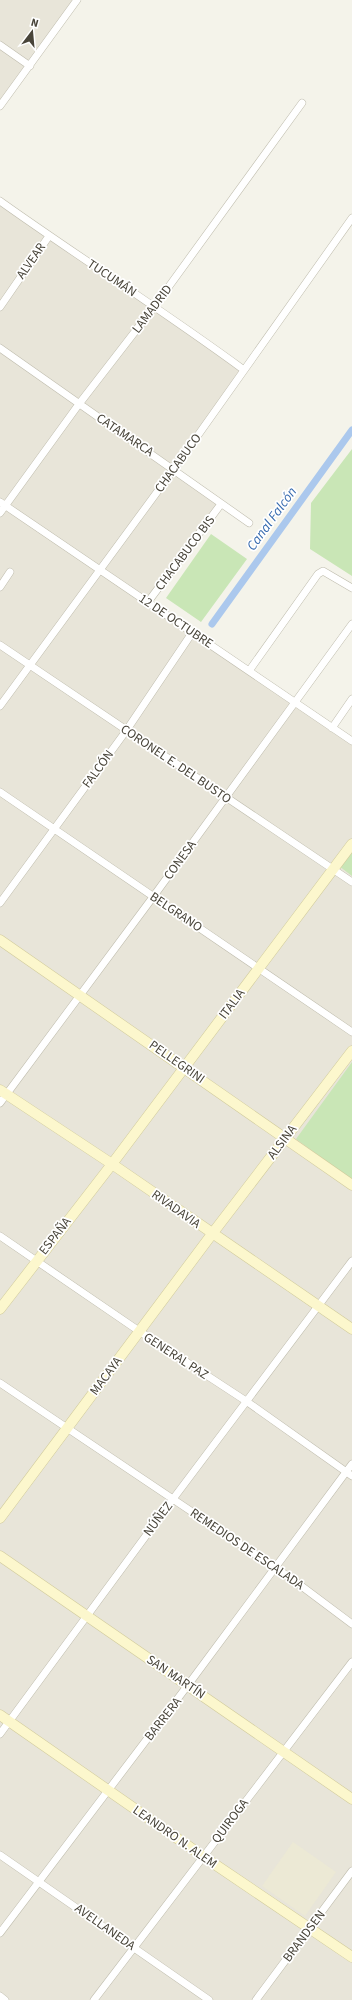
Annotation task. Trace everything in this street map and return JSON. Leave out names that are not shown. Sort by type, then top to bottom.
[{"type":"main road","name":"ITALIA","points":[[112,1164],[352,844]]},
{"type":"main road","name":"PELLEGRINI","points":[[0,940],[185,1067],[352,1185]]},
{"type":"main road","name":"ALSINA","points":[[212,1234],[352,1051]]},
{"type":"main road","name":"RIVADAVIA","points":[[3,1092],[112,1164],[212,1234],[352,1328]]},
{"type":"main road","name":"ESPAÑA","points":[[0,1309],[36,1260],[112,1164]]},
{"type":"main road","name":"MACAYA","points":[[0,1518],[212,1234]]},
{"type":"main road","name":"SAN MARTÍN","points":[[0,1556],[352,1799]]},
{"type":"main road","name":"LEANDRO N. ALEM","points":[[0,1715],[204,1857],[352,1957]]},
{"type":"street","points":[[0,106],[78,0]]},
{"type":"street","points":[[0,45],[30,66]]},
{"type":"street","name":"LAMADRID","points":[[0,513],[3,504],[154,307],[302,103]]},
{"type":"street","name":"TUCUMÁN","points":[[0,200],[49,236],[244,370]]},
{"type":"street","name":"CHACABUCO","points":[[0,706],[174,469],[352,218]]},
{"type":"street","name":"ALVEAR","points":[[0,307],[49,236]]},
{"type":"street","name":"CATAMARCA","points":[[0,348],[249,523]]},
{"type":"street","name":"12 DE OCTUBRE","points":[[3,504],[352,741]]},
{"type":"street","name":"CHACABUCO BIS","points":[[148,602],[221,504]]},
{"type":"street","points":[[249,671],[318,574],[323,571],[352,588]]},
{"type":"street","points":[[0,587],[10,572]]},
{"type":"street","name":"CONESA","points":[[0,1103],[3,1092],[80,996],[352,624]]},
{"type":"street","name":"FALCÓN","points":[[0,903],[126,731],[192,633]]},
{"type":"street","name":"CORONEL E. DEL BUSTO","points":[[0,645],[352,882]]},
{"type":"street","points":[[332,728],[352,699]]},
{"type":"street","name":"BELGRANO","points":[[0,792],[352,1032]]},
{"type":"street","name":"GENERAL PAZ","points":[[0,1236],[139,1331],[246,1401],[349,1474]]},
{"type":"street","name":"NÚÑEZ","points":[[0,1734],[85,1616],[352,1261]]},
{"type":"street","name":"REMEDIOS DE ESCALADA","points":[[0,1383],[275,1568],[352,1624]]},
{"type":"street","name":"BARRERA","points":[[0,1933],[40,1882],[275,1568],[349,1474],[352,1464]]},
{"type":"street","name":"QUIROGA","points":[[94,2000],[204,1857],[282,1751],[352,1662]]},
{"type":"street","name":"AVELLANEDA","points":[[0,1855],[209,2000]]},
{"type":"street","name":"BRANDSEN","points":[[256,2000],[352,1871]]},
{"type":"street","points":[[0,1996],[5,2000]]},
{"type":"shaded area","points":[[0,0],[77,0],[0,106]]},
{"type":"shaded area","points":[[0,201],[244,370],[174,469],[221,504],[148,602],[352,741],[352,2000],[0,2000]]},
{"type":"shaded area","points":[[293,1842],[336,1872],[305,1916],[262,1886]]},
{"type":"green space","points":[[352,449],[352,576],[310,549],[311,503]]},
{"type":"green space","points":[[211,534],[247,559],[201,622],[166,598]]},
{"type":"green space","points":[[352,849],[352,876],[339,866]]},
{"type":"green space","points":[[352,1062],[352,1180],[296,1139]]},
{"type":"waterway","name":"Canal Falcón","points":[[212,624],[352,430]]}]
